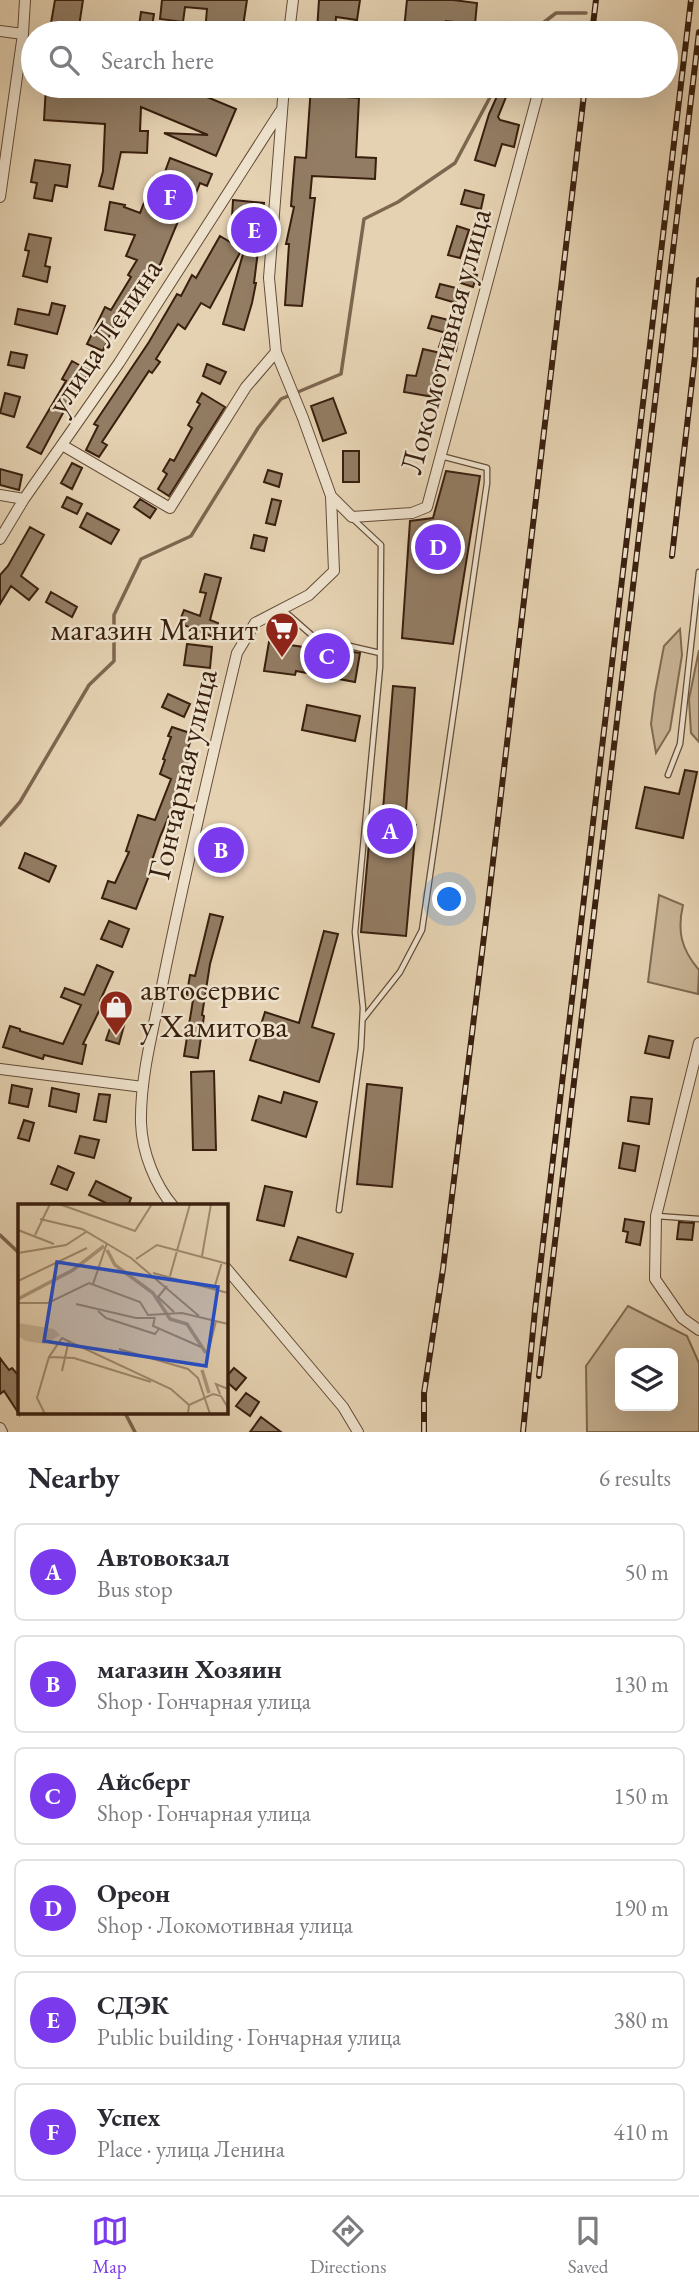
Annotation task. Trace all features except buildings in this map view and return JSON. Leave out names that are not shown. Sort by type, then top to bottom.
[{"type":"street","points":[[24,21],[25,0]]},
{"type":"street","points":[[291,21],[293,0]]},
{"type":"street","points":[[0,31],[21,34]]},
{"type":"street","points":[[0,197],[21,48]]},
{"type":"street","name":"улица Ленина","points":[[0,539],[24,499],[119,363],[282,108],[283,98]]},
{"type":"street","name":"Локомотивная улица","points":[[352,517],[412,513],[427,507],[537,98]]},
{"type":"street","name":"Гончарная улица","points":[[171,1204],[148,1162],[141,1125],[143,1087],[183,880],[237,653],[256,623],[309,595],[334,571],[331,496],[276,352],[269,278],[282,108]]},
{"type":"street","points":[[62,446],[170,508],[246,387],[276,352]]},
{"type":"street","points":[[0,495],[24,499]]},
{"type":"street","points":[[331,496],[352,517]]},
{"type":"street","points":[[699,1043],[656,1216],[655,1279],[682,1318],[699,1330]]},
{"type":"street","points":[[0,1069],[143,1087]]},
{"type":"street","points":[[228,1270],[343,1407],[358,1432]]},
{"type":"lane","points":[[362,1020],[400,972],[422,930],[487,483],[487,468],[441,456]]},
{"type":"lane","points":[[339,1210],[361,1048],[362,1020],[355,932],[380,653],[381,545],[352,517]]},
{"type":"lane","points":[[668,775],[680,744],[699,572]]},
{"type":"lane","points":[[282,609],[315,638],[380,653]]},
{"type":"lane","points":[[656,1216],[699,1219]]},
{"type":"shaded area","points":[[680,629],[682,655],[670,730],[656,753],[651,724],[664,646]]},
{"type":"shaded area","points":[[699,650],[699,742],[691,733],[689,699]]},
{"type":"shaded area","points":[[659,895],[683,905],[680,923],[682,939],[688,955],[699,970],[698,994],[648,982]]},
{"type":"shaded area","points":[[628,1306],[687,1336],[699,1363],[699,1432],[587,1432],[586,1366]]},
{"type":"waterway","points":[[546,21],[556,13],[586,13]]},
{"type":"waterway","points":[[0,825],[20,802],[89,685],[114,661],[114,615],[141,559],[191,536],[258,428],[281,399],[341,374],[364,219],[398,202],[455,163],[490,98]]},
{"type":"waterway","points":[[0,1235],[18,1252]]},
{"type":"waterway","points":[[126,1414],[135,1432]]},
{"type":"railway","points":[[593,21],[596,0]]},
{"type":"railway","points":[[523,1432],[535,1310],[691,0]]},
{"type":"railway","points":[[539,1376],[699,32]]},
{"type":"railway","points":[[424,1432],[424,1393],[443,1269],[487,912],[584,98]]},
{"type":"railway","points":[[672,556],[695,356],[699,280]]},
{"type":"place","name":"Успех","points":[[170,197]]},
{"type":"place","name":"СДЭК","points":[[254,230]]},
{"type":"place","name":"Ореон","points":[[438,547]]},
{"type":"place","name":"Айсберг","points":[[327,656]]},
{"type":"place","name":"магазин Магнит","points":[[282,659]]},
{"type":"place","name":"Автовокзал","points":[[390,831]]},
{"type":"place","name":"магазин Хозяин","points":[[221,850]]},
{"type":"place","name":"автосервис у Хамитова","points":[[116,1037]]}]
